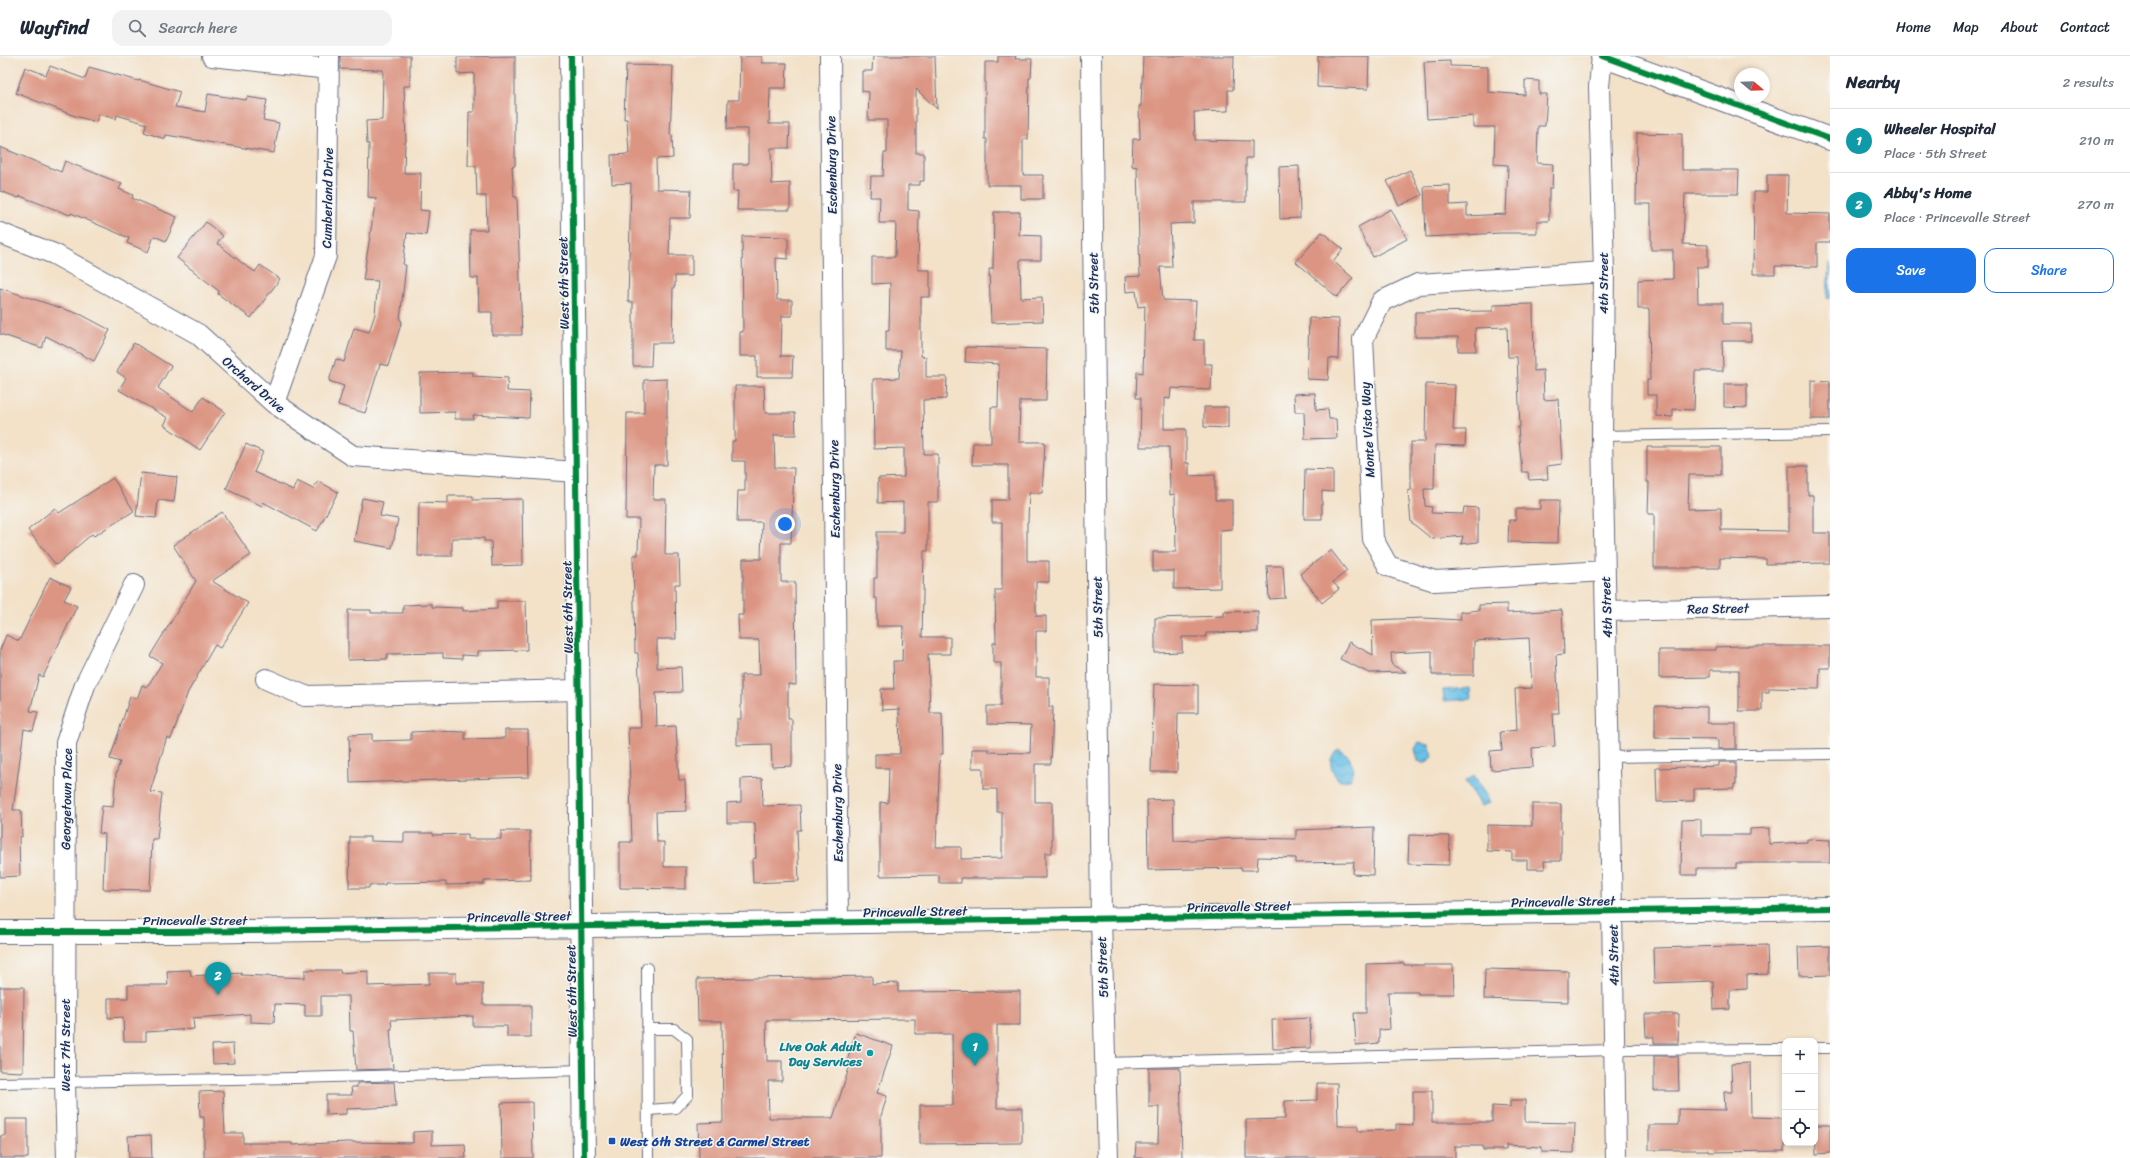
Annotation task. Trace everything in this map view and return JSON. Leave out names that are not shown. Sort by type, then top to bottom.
[{"type":"street","points":[[212,56],[329,63]]},
{"type":"street","name":"West 6th Street","points":[[571,56],[584,1158]]},
{"type":"street","name":"Eschenburg Drive","points":[[830,56],[838,923]]},
{"type":"street","name":"5th Street","points":[[1091,56],[1101,919],[1108,1158]]},
{"type":"street","points":[[1602,56],[1830,139]]},
{"type":"street","name":"4th Street","points":[[1602,56],[1599,87],[1604,272],[1602,436],[1607,611],[1608,757],[1616,1158]]},
{"type":"street","name":"Cumberland Drive","points":[[274,403],[326,256],[329,63]]},
{"type":"street","name":"Orchard Drive","points":[[0,233],[54,254],[198,334],[274,403],[353,456],[576,472]]},
{"type":"street","name":"Monte Vista Way","points":[[1604,272],[1418,284],[1382,301],[1363,339],[1373,539],[1388,566],[1435,582],[1605,571]]},
{"type":"street","name":"Georgetown Place","points":[[67,931],[64,864],[66,743],[85,685],[134,585]]},
{"type":"street","name":"Rea Street","points":[[1607,611],[1830,606]]},
{"type":"street","points":[[266,679],[305,696],[579,690]]},
{"type":"street","name":"Princevalle Street","points":[[0,932],[177,932],[1830,908]]},
{"type":"street","name":"West 7th Street","points":[[67,931],[64,1082],[67,1158]]},
{"type":"lane","points":[[1602,436],[1830,432]]},
{"type":"lane","points":[[1608,757],[1830,754]]},
{"type":"lane","points":[[647,968],[648,1158]]},
{"type":"lane","points":[[647,1029],[674,1029],[687,1039],[688,1095],[676,1108],[648,1110]]},
{"type":"lane","points":[[1818,1048],[1830,1048]]},
{"type":"lane","points":[[1105,1063],[1614,1050],[1782,1049]]},
{"type":"lane","points":[[0,1083],[296,1078],[583,1070]]},
{"type":"water","points":[[1830,263],[1830,298],[1827,297]]},
{"type":"water","points":[[1470,688],[1471,699],[1444,701],[1443,690]]},
{"type":"water","points":[[1419,742],[1429,745],[1433,756],[1425,764],[1418,761],[1415,749]]},
{"type":"water","points":[[1339,749],[1349,756],[1354,770],[1350,780],[1340,781],[1332,769],[1332,756]]},
{"type":"water","points":[[1474,775],[1490,802],[1481,807],[1465,781]]},
{"type":"building","points":[[340,56],[410,56],[410,86],[404,86],[406,142],[404,173],[421,173],[420,210],[429,211],[426,235],[407,233],[403,265],[406,265],[400,320],[402,321],[388,366],[380,364],[365,413],[338,405],[344,386],[329,381],[336,359],[344,362],[354,328],[369,332],[375,314],[378,281],[363,280],[376,198],[368,197],[369,144],[367,144],[366,121],[382,120],[383,70],[340,69]]},
{"type":"building","points":[[515,56],[515,166],[512,166],[514,197],[517,197],[522,335],[492,335],[492,312],[479,312],[478,278],[471,278],[470,230],[487,230],[486,196],[477,196],[476,166],[468,166],[469,112],[474,112],[474,73],[457,74],[457,57]]},
{"type":"building","points":[[740,56],[762,56],[762,63],[787,63],[786,88],[770,88],[769,124],[790,124],[789,148],[771,148],[772,184],[790,183],[790,210],[737,210],[738,191],[733,191],[733,164],[748,164],[748,129],[727,129],[728,100],[739,100]]},
{"type":"building","points":[[873,56],[935,56],[937,109],[916,89],[916,153],[924,153],[924,181],[920,181],[920,185],[908,185],[908,210],[919,211],[918,270],[930,270],[930,297],[921,297],[921,356],[926,357],[926,377],[947,377],[946,399],[923,400],[924,454],[938,454],[938,502],[928,502],[928,551],[924,551],[922,637],[950,637],[950,654],[928,654],[930,713],[942,713],[943,754],[940,754],[936,847],[961,847],[961,859],[1002,858],[1002,812],[997,812],[997,789],[983,789],[983,768],[972,768],[972,749],[989,749],[989,752],[1030,753],[1031,725],[987,724],[987,706],[1001,706],[1001,663],[993,663],[993,643],[996,643],[995,590],[1002,590],[1002,522],[992,522],[992,500],[1008,500],[1008,465],[972,465],[973,443],[991,443],[991,407],[998,407],[999,364],[965,362],[966,347],[1047,349],[1046,401],[1020,401],[1019,442],[1045,442],[1042,493],[1029,493],[1027,561],[1049,561],[1049,582],[1036,582],[1036,616],[1046,616],[1046,631],[1036,631],[1036,677],[1049,677],[1049,707],[1053,707],[1051,764],[1035,764],[1035,802],[1052,802],[1052,853],[1045,853],[1045,878],[961,878],[961,883],[939,883],[939,875],[880,876],[880,802],[888,803],[889,768],[875,768],[875,754],[900,754],[899,709],[882,710],[881,689],[894,689],[893,661],[902,661],[903,626],[877,626],[877,598],[874,598],[874,578],[877,578],[877,532],[903,532],[903,502],[878,503],[878,478],[904,477],[904,448],[874,449],[873,379],[899,378],[901,351],[886,351],[886,331],[889,331],[890,283],[872,284],[872,257],[895,257],[896,223],[879,223],[880,197],[870,197],[871,176],[883,176],[884,153],[887,153],[887,120],[868,120],[869,92],[862,91],[862,71],[872,71]]},
{"type":"building","points":[[998,56],[1016,56],[1015,59],[1032,59],[1031,78],[1029,78],[1028,139],[1023,139],[1023,175],[1043,175],[1043,199],[1021,199],[1021,185],[987,185],[987,139],[985,139],[985,62],[998,62]]},
{"type":"building","points":[[1143,56],[1234,56],[1233,90],[1228,90],[1228,111],[1194,112],[1195,140],[1252,141],[1252,158],[1246,158],[1246,202],[1194,202],[1194,223],[1170,224],[1172,267],[1160,267],[1163,300],[1196,301],[1194,340],[1204,340],[1204,364],[1212,364],[1211,390],[1171,388],[1170,399],[1164,398],[1164,429],[1186,429],[1186,463],[1189,463],[1189,476],[1215,475],[1215,500],[1232,500],[1232,529],[1220,530],[1220,588],[1174,589],[1174,571],[1153,571],[1153,552],[1176,552],[1175,494],[1170,495],[1169,447],[1140,447],[1141,398],[1136,398],[1137,372],[1143,373],[1145,306],[1138,307],[1136,291],[1126,292],[1125,277],[1140,276],[1137,167],[1132,166],[1133,139],[1140,139],[1139,106],[1141,106]]},
{"type":"building","points":[[1318,56],[1369,56],[1368,89],[1317,87]]},
{"type":"building","points":[[1450,61],[1450,66],[1488,67],[1488,92],[1525,95],[1525,80],[1539,81],[1539,94],[1547,94],[1545,126],[1538,126],[1537,163],[1553,164],[1552,188],[1549,188],[1549,221],[1537,221],[1537,233],[1501,233],[1426,237],[1424,186],[1450,185],[1450,205],[1467,204],[1467,216],[1506,214],[1508,165],[1494,164],[1495,127],[1473,127],[1473,116],[1427,119],[1424,62]]},
{"type":"building","points":[[626,65],[673,66],[670,135],[672,135],[673,158],[656,159],[657,189],[691,190],[690,218],[670,218],[669,255],[692,255],[692,276],[675,276],[675,287],[673,287],[672,343],[652,343],[651,366],[633,366],[633,302],[628,302],[631,183],[612,184],[611,155],[629,154],[627,119],[624,119]]},
{"type":"building","points":[[50,66],[85,79],[89,67],[180,92],[175,107],[205,112],[208,94],[246,100],[247,97],[267,100],[263,120],[279,123],[274,153],[166,135],[165,139],[144,132],[147,124],[117,115],[116,119],[99,114],[96,122],[75,116],[16,93],[25,67],[46,75]]},
{"type":"building","points":[[1637,133],[1682,134],[1682,170],[1739,170],[1738,194],[1685,194],[1683,244],[1708,245],[1708,267],[1697,267],[1698,303],[1723,303],[1723,324],[1751,324],[1751,341],[1722,341],[1723,371],[1695,371],[1694,410],[1673,409],[1673,417],[1656,416],[1656,395],[1647,395],[1647,380],[1650,380],[1649,309],[1638,309],[1638,280],[1673,279],[1673,250],[1651,250],[1651,204],[1636,204]]},
{"type":"building","points":[[0,147],[61,172],[65,161],[122,184],[119,189],[133,195],[132,198],[177,217],[166,241],[154,236],[148,252],[127,243],[129,238],[71,213],[70,215],[20,196],[19,198],[0,191]]},
{"type":"building","points":[[1299,166],[1300,218],[1280,219],[1279,167]]},
{"type":"building","points":[[1410,170],[1422,195],[1399,206],[1387,181]]},
{"type":"building","points":[[1767,175],[1788,175],[1787,213],[1830,214],[1830,242],[1817,242],[1817,267],[1775,266],[1775,274],[1753,274],[1754,192],[1767,192]]},
{"type":"building","points":[[1391,209],[1407,239],[1373,257],[1358,227]]},
{"type":"building","points":[[994,212],[1020,212],[1019,235],[1041,236],[1041,260],[1020,260],[1021,298],[1042,297],[1043,321],[991,323],[989,269],[993,269]]},
{"type":"building","points":[[206,222],[223,236],[217,243],[242,263],[255,272],[260,265],[280,279],[251,318],[218,294],[219,291],[177,258]]},
{"type":"building","points":[[1322,232],[1343,249],[1333,261],[1353,278],[1337,297],[1296,262]]},
{"type":"building","points":[[742,236],[788,237],[788,259],[776,258],[777,300],[792,300],[792,316],[782,316],[781,356],[793,356],[792,377],[757,377],[757,356],[740,356],[740,332],[743,332]]},
{"type":"building","points":[[0,288],[82,315],[110,330],[94,361],[46,336],[42,348],[0,334]]},
{"type":"building","points":[[1533,304],[1534,371],[1543,370],[1544,400],[1558,399],[1562,464],[1547,466],[1548,479],[1529,480],[1528,472],[1522,472],[1518,427],[1520,427],[1517,357],[1508,357],[1507,327],[1475,328],[1476,351],[1458,351],[1458,337],[1415,337],[1415,312],[1493,311],[1493,305]]},
{"type":"building","points":[[1309,318],[1339,319],[1338,359],[1329,358],[1328,380],[1307,379]]},
{"type":"building","points":[[134,343],[171,366],[158,388],[193,412],[203,397],[225,412],[200,450],[164,425],[168,418],[119,390],[126,378],[117,372]]},
{"type":"building","points":[[473,372],[473,376],[508,378],[507,391],[530,392],[529,418],[473,415],[474,419],[455,419],[455,412],[420,413],[420,373]]},
{"type":"building","points":[[667,379],[667,465],[654,465],[653,499],[666,499],[665,555],[679,555],[680,584],[675,584],[676,639],[657,639],[657,668],[681,667],[682,692],[656,693],[657,727],[676,726],[679,780],[685,780],[686,811],[656,812],[657,842],[664,842],[664,867],[686,867],[686,889],[620,888],[620,842],[632,842],[628,728],[641,728],[638,653],[635,653],[633,555],[638,555],[639,519],[626,519],[627,413],[644,413],[644,380]]},
{"type":"building","points":[[1811,380],[1830,381],[1830,419],[1811,419]]},
{"type":"building","points":[[1426,384],[1455,385],[1453,430],[1466,430],[1465,446],[1435,445],[1434,489],[1424,489],[1425,506],[1432,507],[1431,513],[1463,514],[1464,507],[1478,508],[1478,542],[1461,544],[1463,536],[1432,539],[1411,522],[1408,491],[1411,490],[1411,442],[1425,442]]},
{"type":"building","points":[[1724,384],[1747,384],[1747,408],[1724,407]]},
{"type":"building","points":[[735,386],[764,386],[765,413],[795,413],[796,435],[774,435],[775,468],[794,468],[791,543],[781,543],[781,582],[795,582],[796,685],[788,684],[788,719],[792,719],[792,766],[772,767],[771,744],[737,745],[737,719],[741,719],[741,675],[760,675],[759,640],[739,640],[738,615],[743,615],[743,559],[761,559],[762,522],[737,522],[738,491],[745,491],[745,461],[732,461],[732,441],[735,441]]},
{"type":"building","points":[[1315,393],[1316,410],[1328,409],[1329,419],[1336,419],[1337,438],[1305,439],[1304,412],[1295,412],[1294,394]]},
{"type":"building","points":[[1204,407],[1228,407],[1228,428],[1204,427]]},
{"type":"building","points":[[246,444],[263,452],[254,472],[293,490],[297,481],[313,489],[318,481],[338,492],[317,531],[263,502],[262,506],[226,489]]},
{"type":"building","points":[[1647,447],[1721,447],[1721,475],[1689,475],[1688,509],[1721,508],[1721,530],[1789,531],[1789,466],[1808,466],[1808,495],[1813,495],[1813,533],[1830,533],[1830,563],[1766,564],[1766,559],[1720,558],[1720,568],[1654,568],[1654,514],[1648,514],[1649,482],[1647,482]]},
{"type":"building","points":[[1305,469],[1333,470],[1333,492],[1322,491],[1322,519],[1304,519]]},
{"type":"building","points":[[141,473],[177,477],[174,502],[158,500],[156,518],[136,516]]},
{"type":"building","points":[[113,478],[134,511],[94,536],[92,534],[56,565],[28,530],[55,508],[59,513]]},
{"type":"building","points":[[448,496],[473,496],[473,500],[522,499],[523,565],[492,566],[491,541],[484,541],[484,538],[452,538],[452,556],[418,556],[419,502],[448,503]]},
{"type":"building","points":[[362,498],[383,502],[380,516],[398,519],[392,548],[354,541]]},
{"type":"building","points":[[1540,500],[1559,500],[1558,543],[1508,542],[1509,520],[1516,520],[1516,509],[1540,509]]},
{"type":"building","points":[[222,512],[251,555],[212,581],[248,603],[220,648],[215,645],[188,692],[171,739],[167,737],[150,792],[162,793],[157,839],[152,839],[150,890],[103,889],[105,834],[99,833],[102,806],[113,807],[116,774],[120,762],[110,759],[130,697],[137,699],[142,685],[147,687],[162,663],[150,656],[196,581],[173,545]]},
{"type":"building","points":[[1331,550],[1347,571],[1333,582],[1339,589],[1322,603],[1300,574]]},
{"type":"building","points":[[1267,566],[1283,566],[1285,598],[1269,599]]},
{"type":"building","points":[[50,577],[71,587],[64,600],[77,606],[43,677],[39,675],[30,711],[38,712],[33,731],[24,729],[13,810],[21,810],[22,837],[19,837],[20,876],[0,877],[0,650],[6,635],[19,641]]},
{"type":"building","points":[[497,601],[526,601],[527,650],[478,651],[478,656],[462,655],[462,659],[443,658],[443,653],[387,654],[387,659],[348,660],[348,610],[371,610],[371,613],[403,613],[403,605],[432,604],[432,607],[463,608],[463,611],[497,609]]},
{"type":"building","points":[[1507,604],[1507,613],[1562,610],[1564,654],[1556,655],[1559,713],[1553,713],[1555,746],[1532,748],[1533,767],[1491,770],[1490,751],[1502,750],[1500,732],[1517,730],[1515,689],[1532,688],[1529,638],[1474,641],[1474,675],[1432,675],[1432,651],[1391,653],[1392,665],[1406,672],[1369,673],[1340,659],[1349,642],[1373,655],[1372,620],[1423,618],[1461,620],[1460,612],[1479,610],[1479,605]]},
{"type":"building","points":[[1258,611],[1258,632],[1206,633],[1206,637],[1182,637],[1182,652],[1155,653],[1155,618],[1224,616],[1224,612]]},
{"type":"building","points":[[1830,646],[1830,668],[1820,668],[1819,689],[1769,688],[1769,692],[1762,692],[1762,711],[1739,711],[1739,670],[1710,670],[1710,677],[1659,678],[1659,650],[1716,650],[1716,647]]},
{"type":"building","points":[[1154,684],[1198,685],[1198,713],[1178,713],[1177,772],[1151,772]]},
{"type":"building","points":[[1655,706],[1707,707],[1707,723],[1736,723],[1736,749],[1718,749],[1718,739],[1655,738]]},
{"type":"building","points":[[505,730],[528,730],[529,777],[350,783],[349,735],[372,734],[372,741],[411,740],[411,732],[434,731],[465,732],[465,739],[505,738]]},
{"type":"building","points":[[1719,762],[1736,762],[1736,784],[1734,784],[1734,788],[1694,789],[1694,801],[1657,802],[1656,768],[1719,766]]},
{"type":"building","points":[[762,778],[763,806],[800,805],[801,830],[797,830],[799,881],[753,883],[752,859],[756,858],[755,823],[727,823],[727,803],[741,802],[741,779]]},
{"type":"building","points":[[1173,799],[1174,841],[1241,838],[1296,839],[1296,830],[1374,827],[1373,875],[1353,874],[1354,862],[1296,863],[1296,858],[1258,857],[1257,870],[1241,870],[1241,868],[1148,870],[1147,800]]},
{"type":"building","points":[[1532,804],[1561,804],[1561,861],[1544,861],[1545,869],[1527,869],[1527,860],[1512,860],[1512,852],[1487,851],[1487,825],[1532,826]]},
{"type":"building","points":[[1701,819],[1701,835],[1750,835],[1750,829],[1769,828],[1769,844],[1807,842],[1807,839],[1830,840],[1830,863],[1736,863],[1736,868],[1697,868],[1697,875],[1681,875],[1682,820]]},
{"type":"building","points":[[501,831],[530,831],[531,880],[484,881],[484,884],[446,885],[446,882],[385,883],[385,885],[369,885],[369,888],[349,888],[350,837],[370,837],[370,841],[404,842],[404,833],[433,833],[433,835],[468,834],[468,839],[501,839]]},
{"type":"building","points":[[1409,835],[1450,836],[1449,865],[1408,864]]},
{"type":"building","points":[[1767,945],[1768,974],[1747,975],[1747,989],[1730,990],[1730,1009],[1714,1010],[1713,981],[1654,983],[1653,948]]},
{"type":"building","points":[[1830,946],[1830,975],[1799,976],[1798,947]]},
{"type":"building","points":[[1404,963],[1404,965],[1453,965],[1454,994],[1388,992],[1390,1029],[1379,1030],[1379,1043],[1356,1045],[1354,1013],[1366,1013],[1366,964]]},
{"type":"building","points":[[1485,969],[1568,971],[1568,1002],[1484,999]]},
{"type":"building","points":[[190,970],[191,976],[241,973],[241,975],[305,978],[305,970],[340,970],[340,973],[368,971],[368,986],[429,984],[429,973],[456,973],[456,983],[483,983],[483,1005],[531,1005],[531,1037],[507,1037],[507,1026],[473,1026],[473,1016],[391,1020],[392,1029],[390,1029],[393,1069],[356,1070],[353,1031],[350,1031],[349,996],[321,996],[321,1016],[305,1016],[305,1005],[275,1004],[274,1023],[250,1022],[250,1014],[193,1018],[194,1029],[146,1032],[146,1041],[124,1041],[123,1017],[108,1018],[108,998],[128,998],[128,985],[168,985],[167,971]]},
{"type":"building","points":[[872,976],[872,984],[898,983],[898,992],[1020,991],[1020,1025],[997,1025],[997,1108],[1022,1108],[1022,1143],[920,1144],[920,1105],[953,1105],[952,1034],[915,1034],[915,1019],[766,1020],[767,1061],[782,1061],[782,1081],[768,1081],[769,1118],[833,1118],[851,1062],[847,1061],[856,1033],[893,1046],[877,1093],[887,1096],[881,1116],[881,1158],[699,1158],[698,1123],[723,1122],[722,1021],[698,1021],[697,979]]},
{"type":"building","points":[[0,987],[24,987],[23,1072],[0,1071]]},
{"type":"building","points":[[1645,1014],[1679,1014],[1678,1043],[1654,1043],[1654,1037],[1646,1037]]},
{"type":"building","points":[[1310,1018],[1311,1048],[1273,1049],[1272,1020]]},
{"type":"building","points":[[233,1044],[234,1063],[213,1064],[212,1045]]},
{"type":"building","points":[[1654,1056],[1678,1056],[1679,1091],[1654,1091]]},
{"type":"building","points":[[1750,1063],[1751,1117],[1782,1118],[1782,1146],[1785,1146],[1785,1151],[1709,1152],[1709,1150],[1649,1150],[1649,1125],[1678,1125],[1678,1109],[1725,1110],[1724,1092],[1732,1092],[1731,1064]]},
{"type":"building","points":[[1149,1068],[1180,1068],[1182,1158],[1135,1158],[1136,1143],[1158,1143],[1159,1107],[1149,1107]]},
{"type":"building","points":[[394,1082],[396,1107],[346,1109],[346,1114],[326,1115],[326,1095],[352,1095],[351,1087],[357,1087],[357,1083]]},
{"type":"building","points":[[1317,1083],[1337,1083],[1338,1126],[1358,1126],[1358,1131],[1396,1130],[1396,1124],[1413,1125],[1413,1091],[1432,1091],[1432,1122],[1492,1122],[1492,1106],[1510,1107],[1510,1100],[1525,1100],[1525,1122],[1575,1123],[1574,1153],[1542,1152],[1542,1147],[1506,1145],[1506,1150],[1483,1150],[1483,1146],[1455,1146],[1455,1158],[1246,1158],[1246,1120],[1285,1119],[1285,1101],[1317,1100]]},
{"type":"building","points":[[223,1091],[225,1133],[243,1133],[243,1143],[292,1143],[292,1145],[347,1142],[413,1143],[413,1132],[432,1131],[432,1145],[465,1144],[466,1158],[204,1158],[204,1117],[200,1117],[199,1092]]},
{"type":"building","points":[[532,1102],[533,1158],[502,1158],[501,1103]]},
{"type":"building","points":[[5,1119],[28,1119],[28,1158],[0,1158],[0,1136],[5,1136]]},
{"type":"building","points":[[1818,1125],[1830,1125],[1830,1153],[1816,1154],[1816,1146],[1818,1146]]},
{"type":"building","points":[[151,1135],[152,1158],[129,1158],[128,1136]]},
{"type":"cycle path","points":[[571,56],[584,1158]]},
{"type":"cycle path","points":[[1602,56],[1830,139]]},
{"type":"cycle path","points":[[0,932],[177,932],[1830,908]]},
{"type":"place","name":"Abby's Home","points":[[218,995]]},
{"type":"place","name":"Live Oak Adult Day Services","points":[[870,1053]]},
{"type":"place","name":"Wheeler Hospital","points":[[975,1066]]},
{"type":"place","name":"West 6th Street & Carmel Street","points":[[612,1141]]}]
